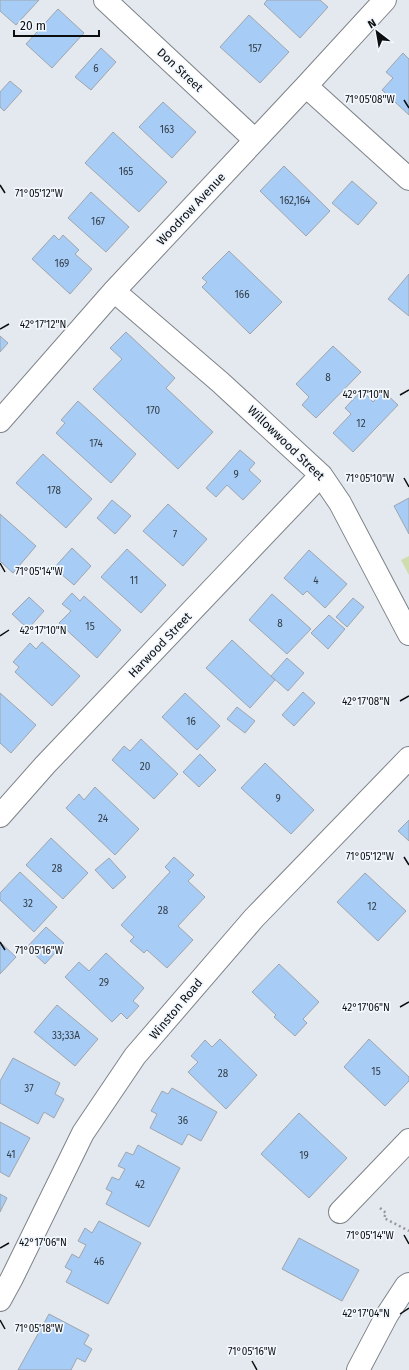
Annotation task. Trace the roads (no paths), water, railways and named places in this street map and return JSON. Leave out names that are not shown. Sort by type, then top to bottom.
[{"type":"street","name":"Don Street","points":[[106,0],[254,140]]},
{"type":"street","name":"Woodrow Avenue","points":[[0,421],[114,292],[385,0]]},
{"type":"street","points":[[306,86],[409,179]]},
{"type":"street","name":"Willowwood Street","points":[[114,292],[220,382],[321,475],[340,503],[409,634]]},
{"type":"street","name":"Harwood Street","points":[[0,816],[45,765],[321,475]]},
{"type":"street","name":"Winston Road","points":[[0,1300],[83,1133],[135,1056],[254,918],[409,758]]},
{"type":"street","points":[[346,1205],[409,1140]]},
{"type":"street","points":[[358,1370],[387,1315],[406,1286],[409,1284]]}]
